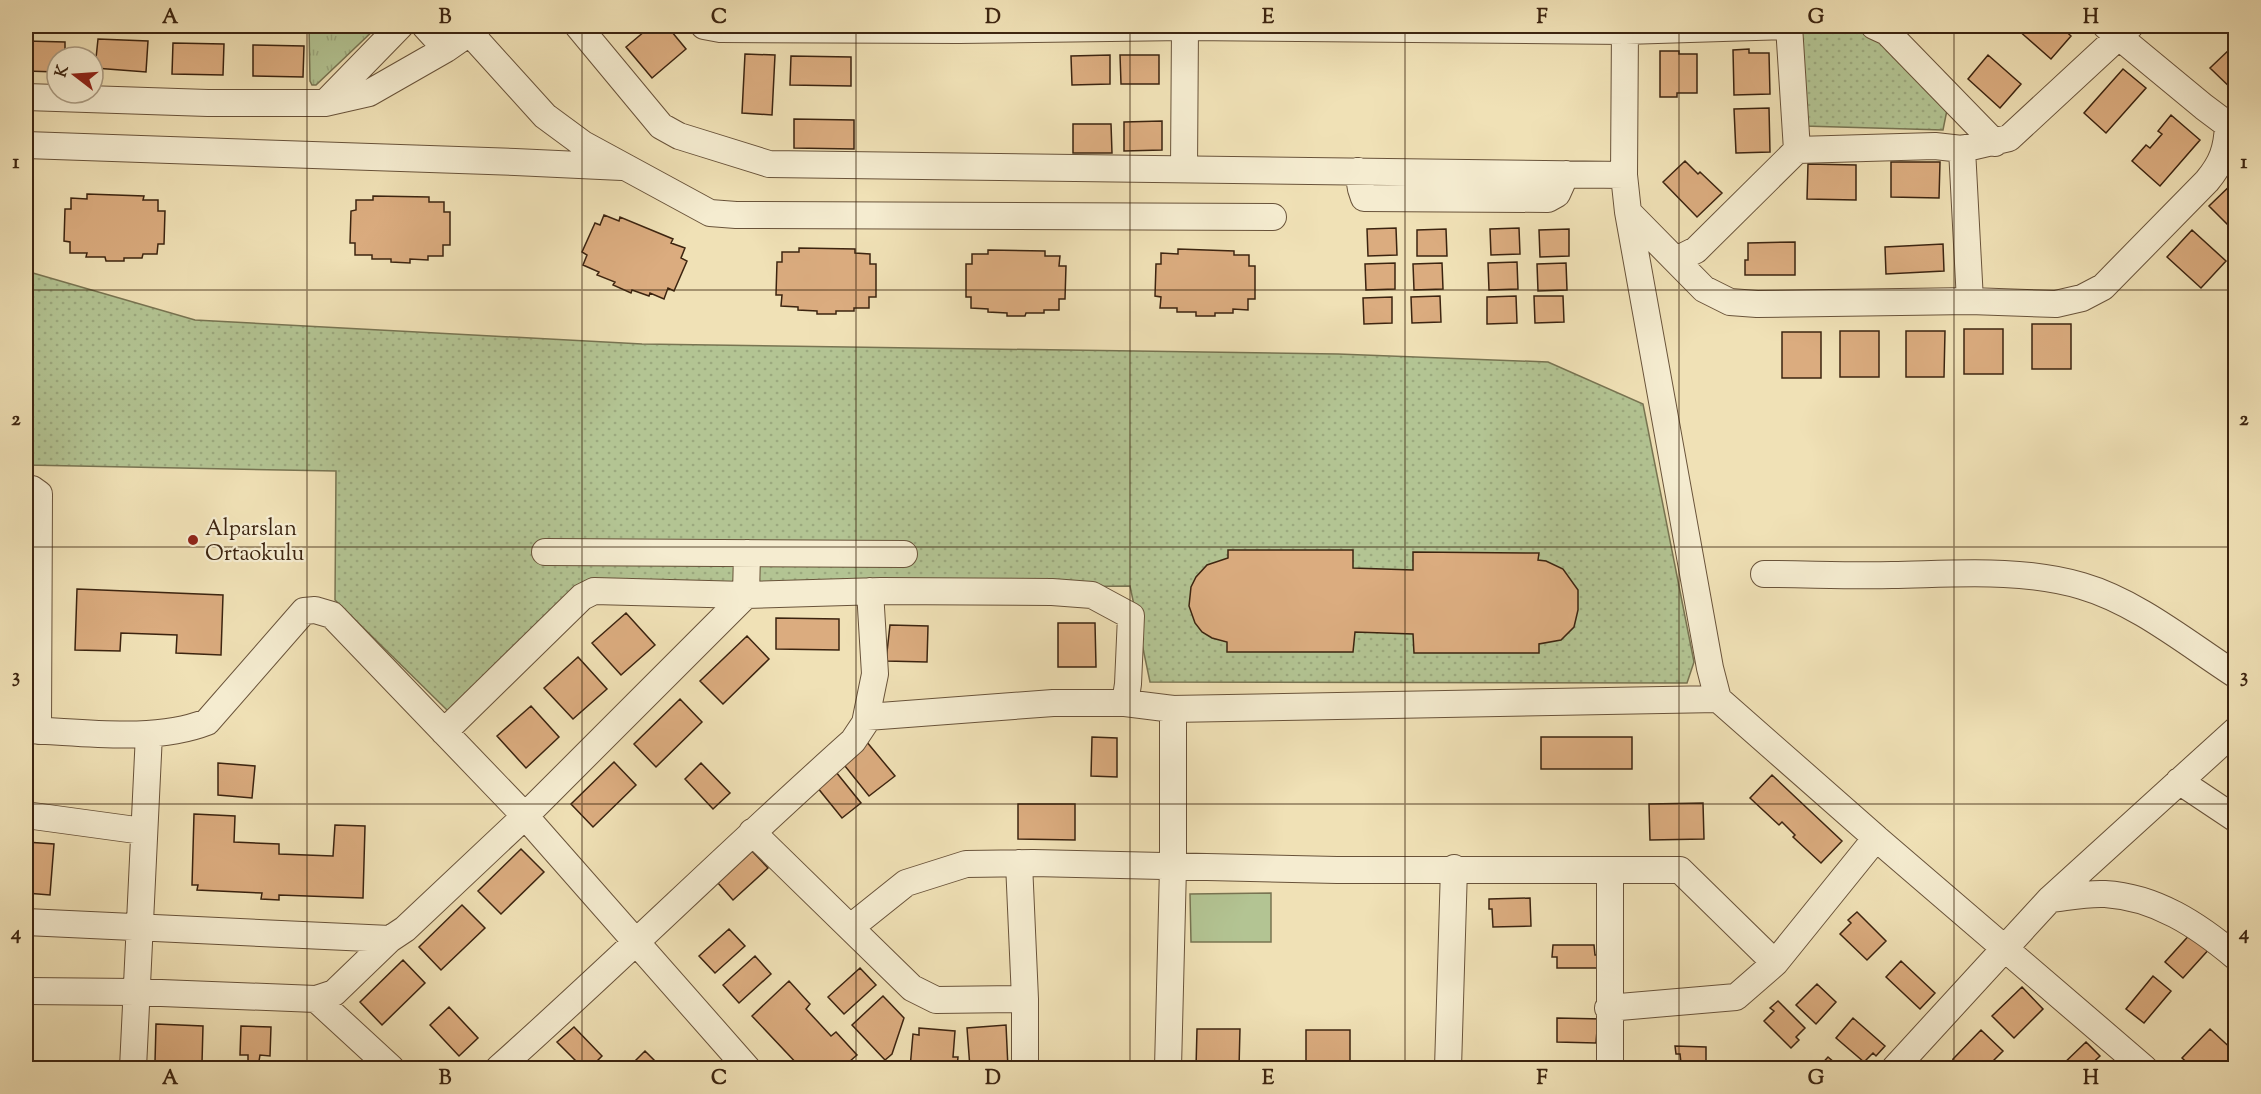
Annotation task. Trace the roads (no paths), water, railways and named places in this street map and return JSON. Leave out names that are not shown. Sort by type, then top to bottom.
[{"type":"street","points":[[325,103],[400,26]]},
{"type":"street","points":[[425,26],[446,49]]},
{"type":"street","points":[[578,26],[661,126],[679,136],[769,164],[1624,175]]},
{"type":"street","points":[[704,26],[720,29],[1789,26],[1797,150]]},
{"type":"street","points":[[1184,169],[1185,26]]},
{"type":"street","points":[[1874,26],[1887,32],[1995,143]]},
{"type":"street","points":[[1625,28],[1624,175],[1628,212],[1710,668],[1718,699],[2144,1068]]},
{"type":"street","points":[[26,97],[208,104],[325,103],[369,93],[446,49],[474,29],[545,116],[583,144],[631,168],[710,213],[1273,217]]},
{"type":"street","points":[[1628,212],[1704,289],[1730,302],[2056,304],[2082,298],[2103,287],[2207,181],[2219,166],[2232,136],[2118,29],[2021,129],[2009,138],[1962,149],[1935,146],[1797,150],[1696,250],[1676,260]]},
{"type":"street","points":[[26,145],[503,161],[631,168]]},
{"type":"street","points":[[1962,149],[1970,302]]},
{"type":"street","points":[[26,488],[39,494],[32,730],[148,734],[193,727],[207,722],[304,611],[315,610],[332,615],[525,816],[738,1066]]},
{"type":"street","points":[[545,552],[904,554]]},
{"type":"street","points":[[26,991],[136,992],[316,999],[334,993],[525,816],[746,595],[747,553]]},
{"type":"street","points":[[1764,574],[1988,573],[2054,579],[2084,586],[2126,604],[2235,675]]},
{"type":"street","points":[[444,732],[582,597],[594,591],[746,595],[870,591],[1092,594],[1131,616],[1125,703]]},
{"type":"street","points":[[499,1068],[853,741],[866,723],[875,674],[870,591]]},
{"type":"street","points":[[867,717],[1053,703],[1125,703],[1170,709],[1718,699]]},
{"type":"street","points":[[1168,1068],[1173,867],[1173,709],[1170,709]]},
{"type":"street","points":[[1904,1065],[2005,947],[2050,899],[2235,730]]},
{"type":"street","points":[[133,1068],[148,734]]},
{"type":"street","points":[[2178,782],[2235,819]]},
{"type":"street","points":[[26,814],[143,831]]},
{"type":"street","points":[[752,832],[912,988],[936,1000],[1025,999]]},
{"type":"street","points":[[1608,1008],[1736,997],[1775,963],[1876,838]]},
{"type":"street","points":[[851,927],[906,883],[966,864],[1019,863],[1337,870],[1454,868],[1680,870],[1775,963]]},
{"type":"street","points":[[1019,863],[1025,999],[1025,1068]]},
{"type":"street","points":[[1448,1068],[1454,868]]},
{"type":"street","points":[[1610,870],[1608,1008],[1610,1068]]},
{"type":"street","points":[[2050,899],[2104,894],[2132,898],[2179,916],[2209,935],[2235,957]]},
{"type":"street","points":[[26,922],[390,939]]},
{"type":"street","points":[[316,999],[391,1068]]},
{"type":"place","name":"Alparslan Ortaokulu","points":[[193,540]]}]
